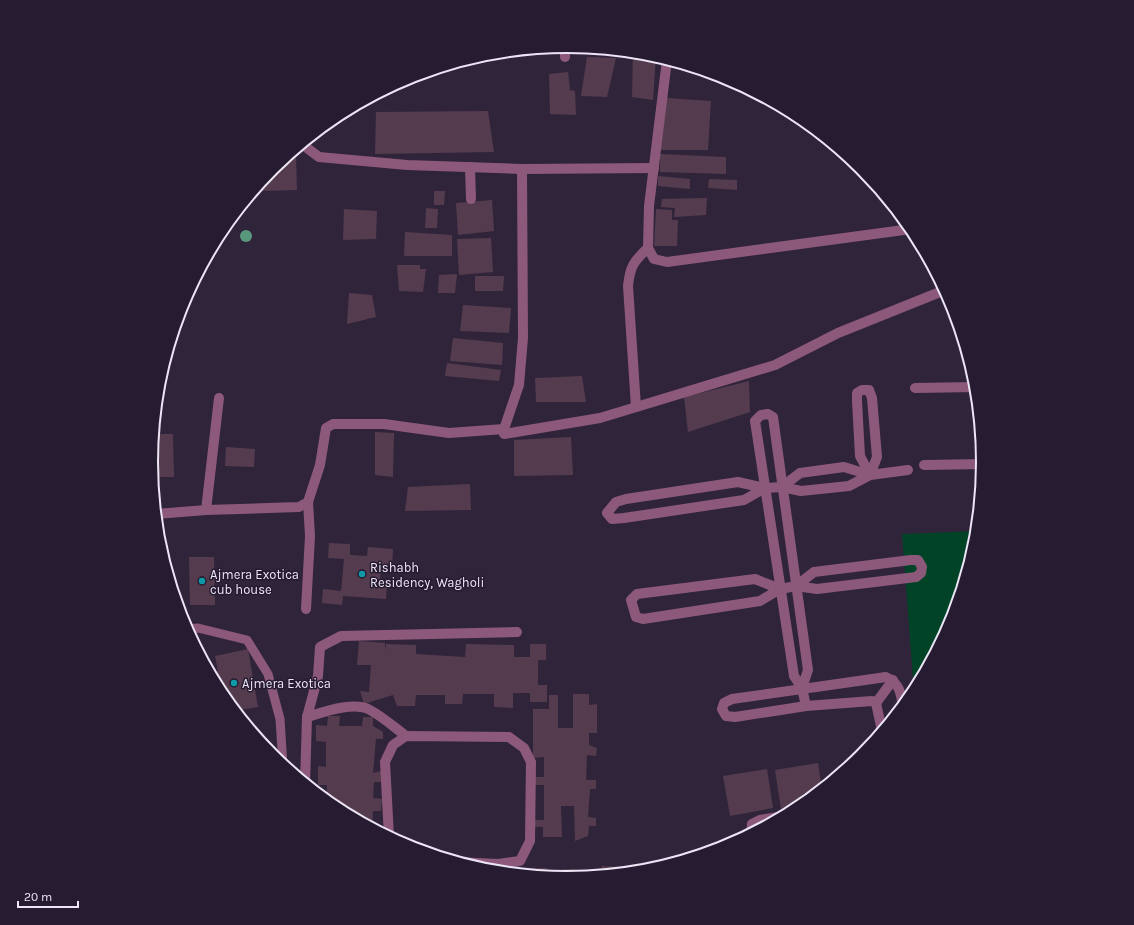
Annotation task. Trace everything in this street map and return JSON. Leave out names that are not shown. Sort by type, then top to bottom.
[{"type":"street","points":[[666,65],[649,206],[648,248],[654,259],[667,262],[904,230]]},
{"type":"street","points":[[307,147],[318,157],[407,165],[522,169],[654,168]]},
{"type":"street","points":[[470,167],[471,199]]},
{"type":"street","points":[[522,169],[523,338],[519,384],[504,429],[504,434],[600,418],[775,365],[838,333],[939,292]]},
{"type":"street","points":[[636,407],[628,286],[629,272],[634,260],[648,248]]},
{"type":"street","points":[[915,388],[970,387]]},
{"type":"street","points":[[862,390],[869,390],[872,398],[877,457],[870,475],[860,456],[857,393],[862,390]]},
{"type":"street","points":[[206,510],[219,398]]},
{"type":"street","points":[[802,688],[808,670],[772,417],[768,414],[761,415],[755,422],[794,676],[802,688],[806,706]]},
{"type":"street","points":[[306,609],[310,536],[308,502],[320,465],[326,428],[333,424],[384,424],[449,434],[504,429]]},
{"type":"street","points":[[924,465],[976,464]]},
{"type":"street","points":[[782,487],[800,473],[844,467],[870,475]]},
{"type":"street","points":[[765,488],[744,500],[612,519],[607,512],[616,502],[738,482],[765,488],[782,487],[801,491],[849,486],[870,475],[908,470]]},
{"type":"street","points":[[161,514],[206,510],[299,507],[308,502]]},
{"type":"street","points":[[780,589],[755,579],[637,594],[631,600],[636,617],[643,619],[760,601],[780,589],[796,586],[817,589],[916,577],[921,573],[922,567],[918,560],[911,560],[814,572],[796,586]]},
{"type":"street","points":[[305,777],[307,717],[318,676],[320,647],[342,636],[517,632]]},
{"type":"street","points":[[876,703],[863,701],[806,706],[735,717],[726,716],[722,709],[724,703],[732,699],[802,688],[886,678],[893,680],[899,689],[901,699]]},
{"type":"street","points":[[881,726],[876,703],[893,680]]},
{"type":"street","points":[[307,717],[336,708],[354,707],[369,709],[406,736],[509,738],[524,748],[531,762],[530,841],[520,861],[498,864],[484,863]]},
{"type":"street","points":[[389,831],[385,762],[393,745],[406,736]]},
{"type":"street","points":[[751,828],[752,824],[760,820],[769,818]]},
{"type":"lane","points":[[193,628],[198,628],[247,640],[268,674],[280,719],[282,757]]},
{"type":"green space","points":[[971,531],[963,568],[955,594],[934,644],[913,681],[902,534]]},
{"type":"building","points":[[587,57],[616,58],[607,97],[581,96]]},
{"type":"building","points":[[633,59],[656,63],[653,100],[632,97]]},
{"type":"building","points":[[568,72],[570,90],[575,91],[576,115],[550,114],[549,74]]},
{"type":"building","points":[[666,98],[711,101],[708,150],[660,150]]},
{"type":"building","points":[[488,111],[494,152],[375,154],[376,112]]},
{"type":"building","points":[[660,154],[726,157],[726,174],[660,172]]},
{"type":"building","points":[[294,158],[296,158],[297,190],[262,191],[262,189],[277,173]]},
{"type":"building","points":[[658,176],[690,179],[690,189],[658,186]]},
{"type":"building","points":[[709,179],[737,180],[737,190],[708,188]]},
{"type":"building","points":[[434,191],[445,191],[444,205],[434,205]]},
{"type":"building","points":[[707,198],[706,215],[674,217],[675,208],[661,207],[662,199]]},
{"type":"building","points":[[492,200],[494,231],[458,235],[456,203]]},
{"type":"building","points":[[426,208],[438,209],[437,228],[425,228]]},
{"type":"building","points":[[344,209],[377,211],[376,239],[343,240]]},
{"type":"building","points":[[656,209],[672,210],[672,220],[678,220],[677,246],[654,246]]},
{"type":"building","points":[[405,232],[452,235],[452,256],[404,256]]},
{"type":"building","points":[[491,238],[493,272],[459,275],[457,239]]},
{"type":"building","points":[[397,265],[420,265],[420,269],[426,269],[423,292],[399,291]]},
{"type":"building","points":[[457,274],[455,293],[438,293],[439,275]]},
{"type":"building","points":[[475,276],[504,276],[503,291],[475,291]]},
{"type":"building","points":[[349,293],[372,295],[376,317],[347,324]]},
{"type":"building","points":[[463,305],[511,308],[509,333],[460,331]]},
{"type":"building","points":[[453,338],[503,343],[502,365],[450,361]]},
{"type":"building","points":[[447,363],[501,370],[499,381],[445,376]]},
{"type":"building","points":[[582,376],[586,402],[536,402],[535,378]]},
{"type":"building","points":[[166,379],[166,389],[164,389]]},
{"type":"building","points":[[749,381],[750,412],[688,432],[684,397]]},
{"type":"building","points":[[375,432],[394,433],[393,477],[375,475]]},
{"type":"building","points":[[158,434],[173,434],[174,477],[158,477]]},
{"type":"building","points":[[571,437],[573,475],[514,476],[514,440]]},
{"type":"building","points":[[226,447],[255,449],[254,467],[225,466]]},
{"type":"building","points":[[470,484],[471,510],[405,511],[408,487]]},
{"type":"building","name":"Rishabh Residency, Wagholi","points":[[329,543],[350,544],[350,555],[367,556],[368,547],[393,549],[392,568],[381,567],[380,581],[387,581],[386,599],[343,596],[342,605],[322,603],[323,589],[341,591],[344,559],[328,558]]},
{"type":"building","name":"Ajmera Exotica cub house","points":[[189,557],[214,557],[215,605],[190,605]]},
{"type":"building","points":[[359,641],[385,643],[385,651],[386,644],[416,645],[416,654],[465,657],[466,644],[514,645],[514,657],[530,657],[530,644],[546,644],[546,660],[538,660],[538,685],[547,685],[547,702],[530,702],[530,693],[513,693],[513,708],[494,707],[494,694],[463,694],[462,704],[445,704],[445,695],[416,695],[415,706],[397,706],[393,695],[364,704],[360,691],[369,692],[371,665],[357,665]]},
{"type":"building","name":"Ajmera Exotica","points":[[248,649],[258,707],[241,710],[215,671],[218,671],[215,656]]},
{"type":"building","points":[[573,694],[589,694],[589,705],[597,704],[597,733],[589,733],[589,745],[597,748],[596,756],[587,755],[586,780],[596,780],[596,789],[590,789],[588,817],[596,818],[596,826],[589,826],[588,836],[575,841],[574,806],[561,806],[562,837],[543,837],[543,827],[532,827],[532,820],[544,820],[544,785],[535,785],[535,777],[544,777],[544,757],[533,758],[533,709],[549,709],[549,695],[558,695],[558,728],[573,728]]},
{"type":"building","points":[[328,716],[340,716],[339,726],[362,726],[363,717],[373,717],[373,726],[383,732],[383,739],[376,739],[373,773],[381,771],[381,782],[374,782],[373,798],[382,799],[381,811],[373,811],[372,823],[339,803],[327,794],[327,785],[318,785],[318,766],[326,767],[326,742],[316,741],[316,725],[327,726]]},
{"type":"building","points":[[818,763],[821,783],[795,803],[786,808],[781,809],[775,770]]},
{"type":"building","points":[[767,769],[773,808],[730,816],[723,776]]},
{"type":"building","points":[[602,866],[620,867],[620,868],[602,870]]},
{"type":"building","points":[[530,868],[547,868],[547,871],[530,870]]},
{"type":"building","points":[[563,869],[575,869],[575,872],[563,872]]},
{"type":"place","name":"Rishabh Residency, Wagholi","points":[[362,574]]},
{"type":"place","name":"Ajmera Exotica cub house","points":[[202,581]]},
{"type":"place","name":"Ajmera Exotica","points":[[234,683]]}]
